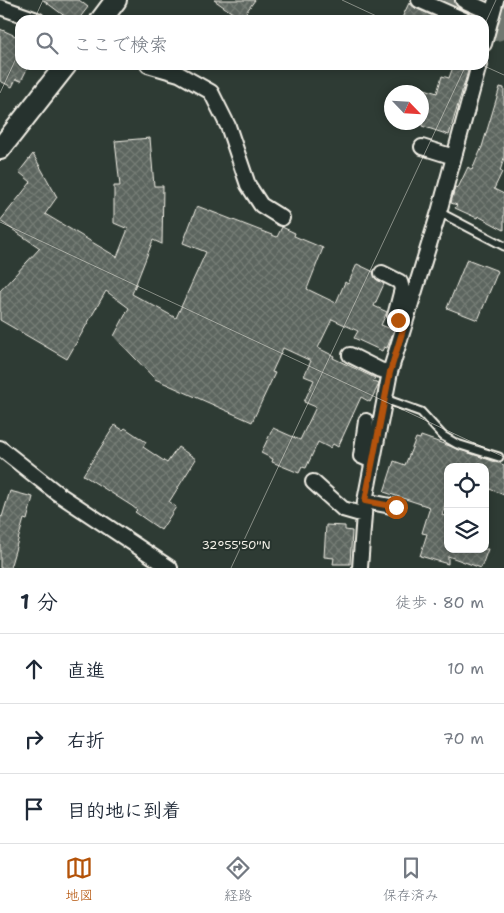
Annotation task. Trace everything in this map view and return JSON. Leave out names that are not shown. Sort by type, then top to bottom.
[{"type":"main road","points":[[105,15],[116,0]]},
{"type":"main road","points":[[0,149],[62,70]]},
{"type":"street","points":[[419,0],[453,15]]},
{"type":"street","points":[[463,0],[494,7],[489,21]]},
{"type":"street","points":[[0,6],[24,15]]},
{"type":"street","points":[[165,70],[178,74],[212,92],[228,126],[248,185],[262,205],[282,218]]},
{"type":"street","points":[[360,568],[364,508],[390,372],[440,212],[477,70]]},
{"type":"street","points":[[422,147],[454,158]]},
{"type":"street","points":[[382,273],[400,282],[402,289],[395,316],[398,320],[405,323]]},
{"type":"street","points":[[350,355],[380,370],[390,372]]},
{"type":"street","points":[[366,421],[360,456],[372,461]]},
{"type":"street","points":[[0,448],[57,493],[170,568]]},
{"type":"street","points":[[313,482],[343,509],[396,507]]},
{"type":"lane","points":[[440,212],[504,246]]},
{"type":"lane","points":[[384,398],[421,412],[443,436],[457,444],[498,458]]},
{"type":"building","points":[[43,0],[79,0],[88,7],[82,15],[63,15]]},
{"type":"building","points":[[214,0],[255,0],[244,15],[235,15]]},
{"type":"building","points":[[409,3],[431,15],[403,15]]},
{"type":"building","points":[[0,29],[15,36],[15,70],[26,70],[21,81],[16,79],[12,87],[0,81]]},
{"type":"building","points":[[452,70],[468,71],[449,135],[429,128],[429,90],[437,93],[442,76],[449,78]]},
{"type":"building","points":[[500,87],[504,88],[504,158],[500,171],[502,172],[494,189],[504,194],[504,230],[478,216],[477,218],[455,208],[457,205],[451,203],[455,187],[458,188],[468,167],[472,170],[482,147]]},
{"type":"building","points":[[150,138],[154,186],[163,186],[162,244],[153,240],[132,294],[176,318],[206,252],[183,243],[197,206],[277,237],[282,227],[295,233],[294,236],[323,248],[307,289],[336,303],[345,282],[348,284],[357,264],[374,272],[375,278],[384,284],[374,306],[387,312],[381,325],[394,330],[387,348],[384,347],[382,351],[354,338],[358,331],[332,319],[318,348],[334,356],[333,358],[375,378],[373,381],[379,384],[370,402],[361,397],[338,447],[333,444],[330,448],[318,442],[306,468],[302,467],[299,473],[272,462],[273,459],[261,453],[273,428],[300,440],[316,407],[304,402],[314,380],[304,376],[311,361],[283,348],[272,372],[275,373],[252,422],[155,379],[114,336],[129,308],[106,291],[67,359],[0,320],[0,291],[40,248],[0,221],[31,182],[19,172],[33,154],[57,197],[45,214],[117,257],[128,229],[114,223],[114,186],[120,186],[115,141]]},
{"type":"building","points":[[467,259],[498,271],[478,320],[447,308]]},
{"type":"building","points":[[115,425],[123,430],[125,428],[146,442],[143,447],[167,463],[178,447],[196,459],[169,502],[176,507],[161,530],[135,512],[137,510],[132,506],[83,475]]},
{"type":"building","points":[[421,436],[504,465],[504,495],[489,489],[489,463],[444,463],[444,508],[442,515],[444,516],[444,553],[487,553],[481,568],[448,556],[448,564],[420,556],[427,534],[422,533],[430,507],[384,492],[394,461],[405,465],[416,438],[420,439]]},
{"type":"building","points":[[10,491],[33,497],[27,520],[24,519],[10,568],[0,568],[0,516],[2,517]]},
{"type":"building","points":[[326,525],[345,526],[345,530],[352,531],[350,564],[333,564],[334,558],[324,557]]},
{"type":"waterway","points":[[438,0],[470,15]]},
{"type":"waterway","points":[[496,25],[498,24],[504,1]]},
{"type":"route","points":[[396,507],[365,501],[384,398],[405,323],[398,320]]}]
